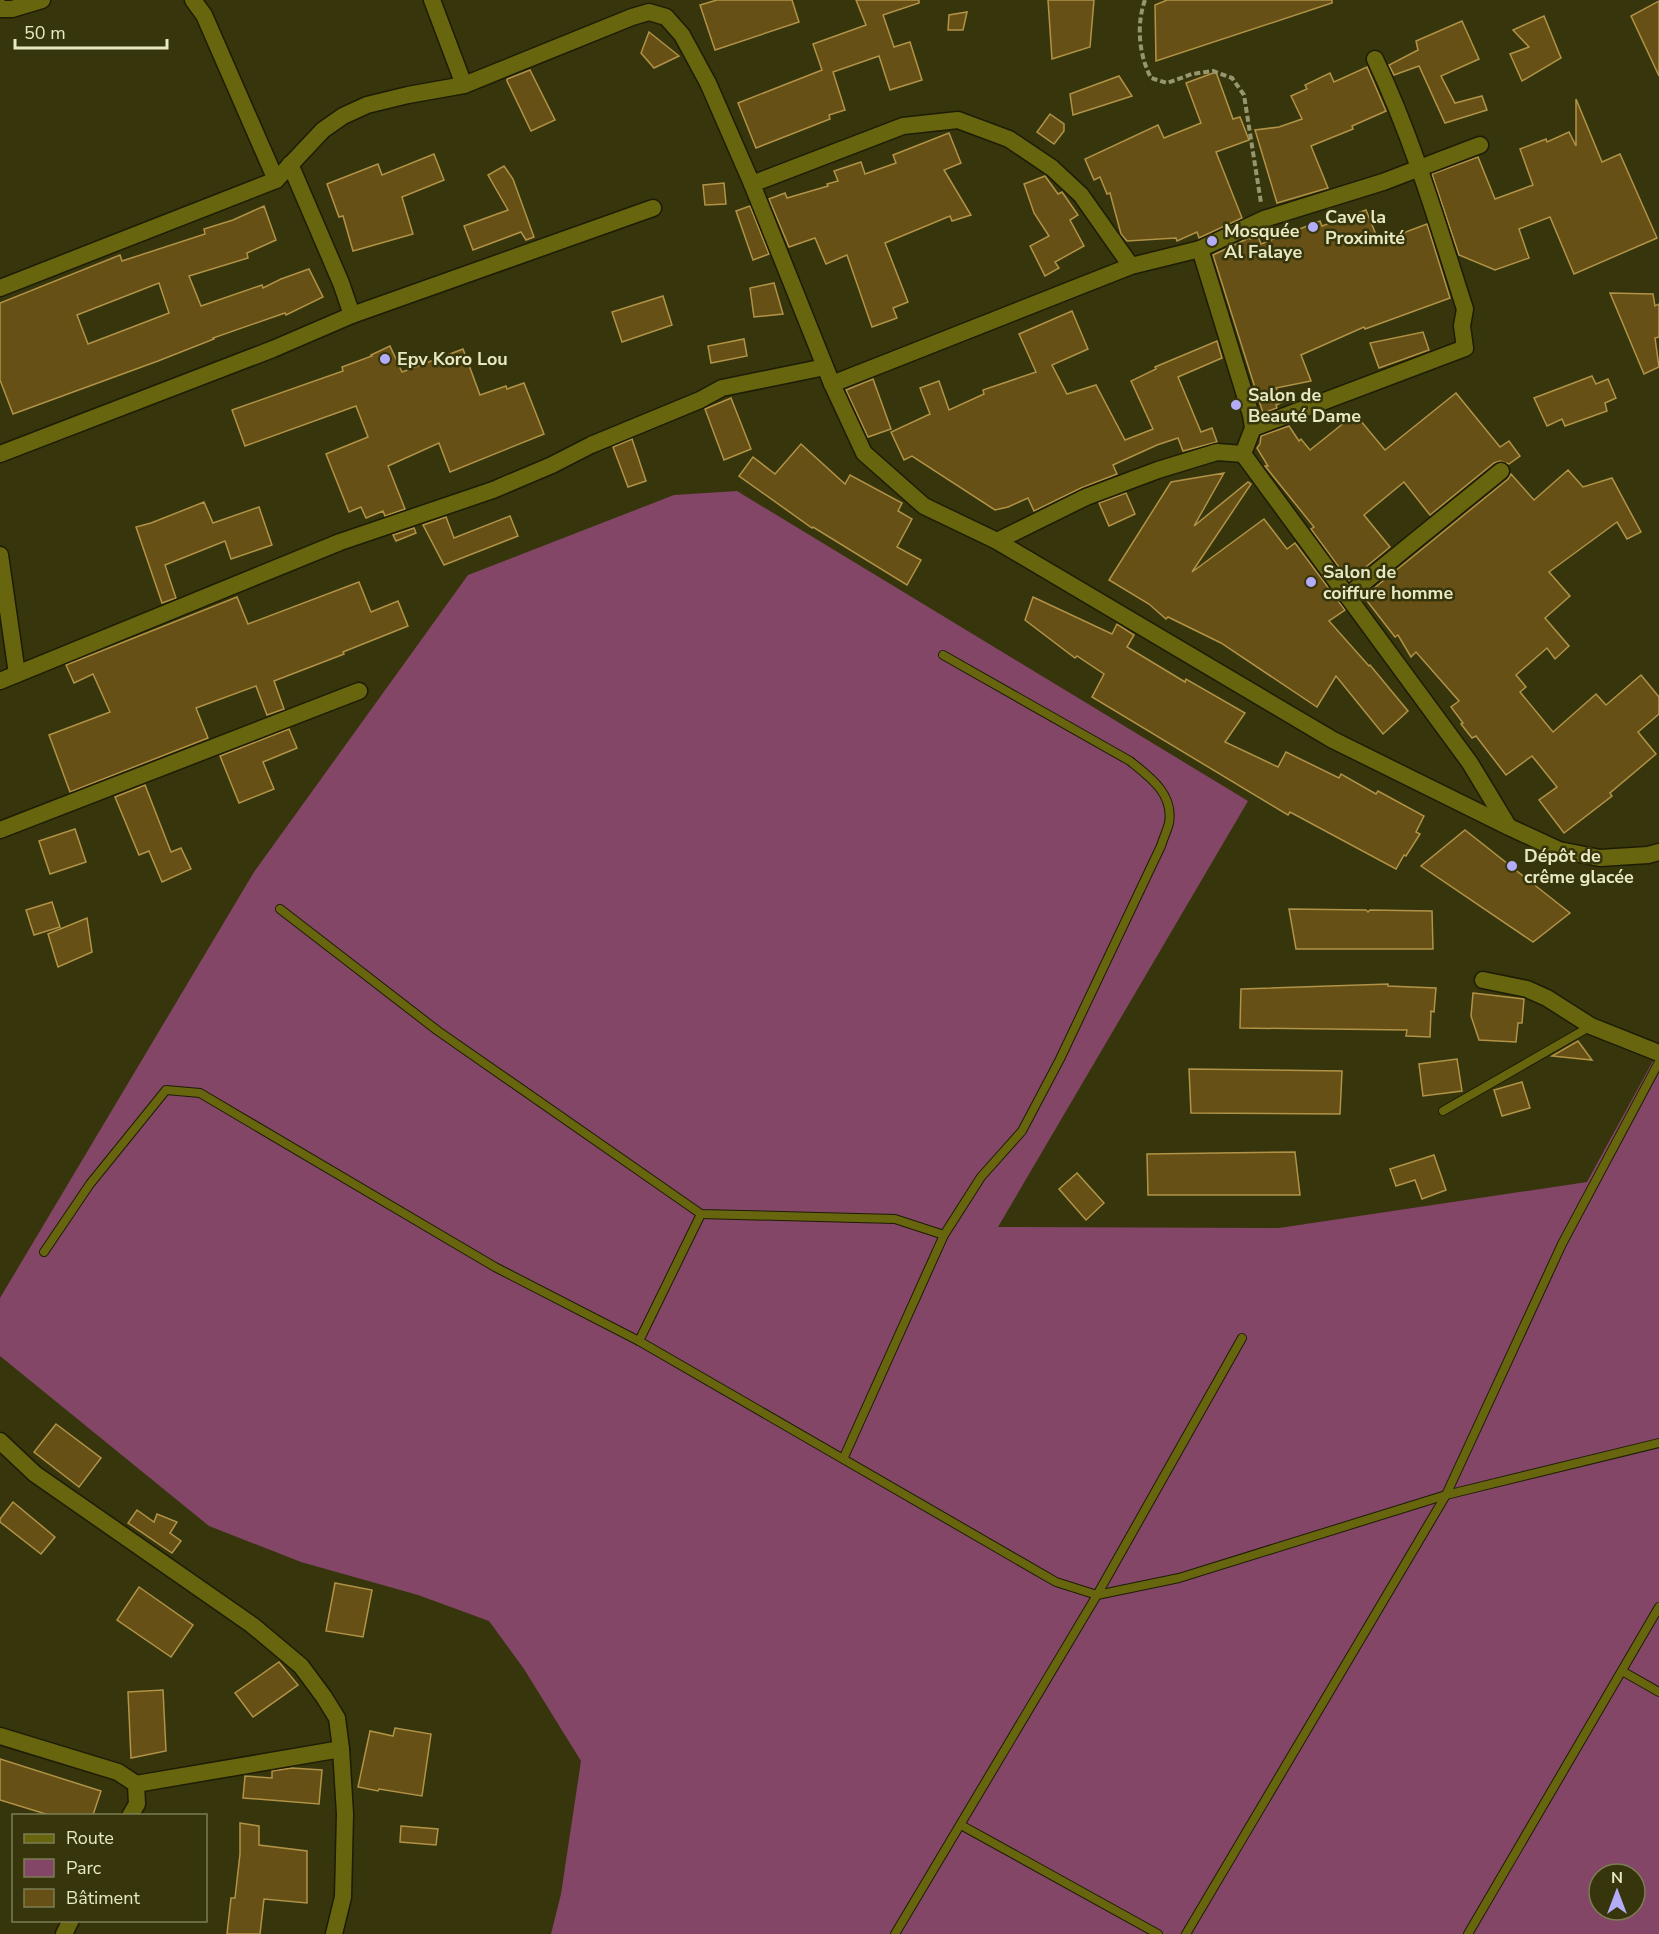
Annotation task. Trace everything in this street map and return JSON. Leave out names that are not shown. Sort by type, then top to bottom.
[{"type":"street","points":[[0,7],[1,9],[12,9],[42,0]]},
{"type":"street","points":[[193,0],[204,15],[276,180]]},
{"type":"street","points":[[432,0],[464,85]]},
{"type":"street","points":[[0,288],[276,180],[323,130],[342,116],[367,105],[408,94],[464,85],[632,17],[665,8],[708,83],[752,184],[832,384],[864,453],[924,506],[997,542],[1333,740],[1509,827],[1559,850],[1600,858],[1648,855],[1659,852]]},
{"type":"street","points":[[1252,428],[1465,348],[1462,326],[1465,309],[1420,168],[1392,93],[1376,59]]},
{"type":"street","points":[[752,184],[903,126],[958,120],[1009,139],[1052,168],[1081,195],[1131,266]]},
{"type":"street","points":[[832,384],[1131,266],[1200,249],[1264,219],[1383,182],[1480,145]]},
{"type":"street","points":[[290,164],[341,283],[352,315]]},
{"type":"street","points":[[0,454],[244,361],[352,315],[653,208]]},
{"type":"street","points":[[1200,249],[1251,415],[1252,428],[1244,454]]},
{"type":"street","points":[[0,681],[340,542],[503,486],[591,445],[700,400],[722,388],[825,367]]},
{"type":"street","points":[[997,542],[1086,497],[1158,470],[1217,452],[1244,454],[1470,763],[1509,827]]},
{"type":"street","points":[[1347,596],[1501,471]]},
{"type":"street","points":[[0,555],[17,674]]},
{"type":"street","points":[[0,830],[359,691]]},
{"type":"street","points":[[1483,980],[1527,989],[1547,998],[1591,1026],[1659,1053]]},
{"type":"street","points":[[0,1441],[35,1474],[252,1625],[301,1665],[337,1718],[342,1749],[345,1814],[343,1897],[334,1934]]},
{"type":"street","points":[[0,1736],[117,1772],[136,1784],[342,1749]]},
{"type":"street","points":[[131,1814],[137,1804],[136,1784]]},
{"type":"lane","points":[[844,1457],[944,1235],[981,1177],[1022,1131],[1065,1049],[1161,846],[1169,822],[1166,795],[1152,779],[1130,761],[943,655]]},
{"type":"lane","points":[[280,909],[438,1031],[701,1214],[895,1219],[944,1235]]},
{"type":"lane","points":[[1443,1111],[1591,1026]]},
{"type":"lane","points":[[1186,1934],[1446,1495],[1563,1244],[1659,1062]]},
{"type":"lane","points":[[44,1252],[90,1184],[166,1090],[200,1093],[495,1267],[639,1341],[844,1457],[1056,1582],[1097,1595],[1179,1578],[1446,1495],[1659,1443]]},
{"type":"lane","points":[[639,1341],[701,1214]]},
{"type":"lane","points":[[896,1934],[1097,1595],[1242,1338]]},
{"type":"lane","points":[[1468,1934],[1659,1607]]},
{"type":"lane","points":[[1622,1671],[1659,1692]]},
{"type":"lane","points":[[961,1825],[1158,1934]]},
{"type":"path","points":[[1145,0],[1140,14],[1141,48],[1144,64],[1151,78],[1167,83],[1192,74],[1213,71],[1232,78],[1245,95],[1264,219]]},
{"type":"green space","points":[[737,491],[1248,801],[998,1227],[1279,1228],[1587,1182],[1654,1059],[1659,1061],[1659,1934],[551,1934],[561,1894],[581,1761],[524,1669],[489,1621],[418,1595],[301,1562],[209,1526],[0,1356],[0,1298],[254,872],[468,575],[674,495]]},
{"type":"building","points":[[717,0],[792,0],[799,22],[715,50],[700,5]]},
{"type":"building","points":[[856,0],[919,0],[919,3],[883,15],[894,47],[910,42],[922,80],[890,90],[879,56],[833,72],[845,110],[829,115],[830,119],[756,148],[738,103],[822,70],[813,44],[866,25]]},
{"type":"building","points":[[1048,0],[1094,0],[1090,47],[1052,59]]},
{"type":"building","points":[[1167,0],[1332,0],[1332,3],[1156,61],[1155,5]]},
{"type":"building","points":[[1659,1],[1659,76],[1631,16]]},
{"type":"building","points":[[967,12],[963,30],[948,30],[949,15]]},
{"type":"building","points":[[1544,16],[1561,58],[1522,81],[1510,54],[1529,47],[1513,30]]},
{"type":"building","points":[[1462,21],[1479,59],[1441,76],[1455,103],[1482,96],[1487,110],[1445,123],[1419,66],[1394,75],[1389,65],[1418,50],[1416,41]]},
{"type":"building","points":[[649,32],[679,56],[654,68],[641,53]]},
{"type":"building","points":[[1367,67],[1386,111],[1352,126],[1353,129],[1311,146],[1328,188],[1277,203],[1255,130],[1279,127],[1302,119],[1291,96],[1307,89],[1305,85],[1330,73],[1334,82]]},
{"type":"building","points":[[530,70],[555,120],[531,131],[507,81],[507,79]]},
{"type":"building","points":[[1216,72],[1233,119],[1240,117],[1249,140],[1216,152],[1242,218],[1199,238],[1197,232],[1177,241],[1176,238],[1127,241],[1121,234],[1110,193],[1107,194],[1100,177],[1094,180],[1085,159],[1158,125],[1164,138],[1201,123],[1186,83]]},
{"type":"building","points":[[1119,76],[1132,96],[1073,115],[1070,94]]},
{"type":"building","points":[[1576,99],[1602,162],[1620,154],[1657,238],[1574,274],[1550,217],[1519,229],[1529,258],[1495,270],[1459,255],[1432,174],[1478,157],[1495,199],[1533,185],[1520,149],[1546,139],[1547,142],[1569,132],[1576,146]]},
{"type":"building","points":[[1050,114],[1064,124],[1064,131],[1054,144],[1037,132]]},
{"type":"building","points":[[949,133],[961,163],[944,170],[971,215],[952,221],[950,216],[885,243],[908,302],[893,308],[897,318],[872,327],[847,255],[826,264],[815,238],[789,247],[769,199],[785,193],[787,198],[828,186],[827,184],[838,181],[834,171],[861,162],[865,174],[896,163],[893,155]]},
{"type":"building","points":[[434,154],[444,180],[402,197],[413,234],[353,251],[343,216],[339,217],[327,184],[378,164],[382,175]]},
{"type":"building","points":[[504,166],[513,179],[534,237],[526,240],[521,232],[473,250],[464,226],[508,210],[488,175]]},
{"type":"building","points":[[1045,176],[1058,194],[1062,192],[1078,215],[1070,220],[1084,246],[1055,262],[1059,268],[1045,276],[1030,246],[1049,236],[1034,213],[1024,184]]},
{"type":"building","points":[[724,183],[726,204],[705,205],[703,185]]},
{"type":"building","points":[[264,206],[276,240],[247,253],[248,258],[189,276],[201,306],[262,285],[263,288],[309,269],[323,297],[286,315],[285,313],[213,338],[158,361],[13,414],[0,380],[0,303],[120,255],[122,261],[205,234],[204,229],[233,220]],"holes":[[[159,283],[169,313],[88,344],[77,315]]]},
{"type":"building","points":[[750,206],[769,254],[753,260],[736,211]]},
{"type":"building","points":[[1366,210],[1379,242],[1427,224],[1450,298],[1365,329],[1364,327],[1301,355],[1311,381],[1276,388],[1283,402],[1276,405],[1277,408],[1263,413],[1213,255],[1249,238],[1258,236],[1261,244],[1320,221],[1322,226]]},
{"type":"building","points":[[774,283],[783,314],[754,317],[750,288]]},
{"type":"building","points":[[1610,293],[1653,294],[1655,306],[1659,304],[1659,337],[1655,338],[1659,367],[1644,374]]},
{"type":"building","points":[[663,296],[672,325],[622,342],[612,312]]},
{"type":"building","points":[[1072,311],[1088,349],[1052,365],[1067,394],[1096,385],[1125,440],[1153,429],[1131,381],[1156,369],[1155,367],[1217,341],[1222,358],[1178,377],[1201,432],[1212,428],[1217,442],[1183,451],[1178,438],[1157,445],[1113,465],[1117,474],[1081,488],[1034,511],[1028,498],[995,510],[912,456],[904,460],[891,432],[930,414],[920,388],[939,381],[949,410],[984,394],[983,390],[1036,372],[1019,334]]},
{"type":"building","points":[[1423,332],[1429,350],[1379,368],[1370,343]]},
{"type":"building","points":[[744,339],[747,356],[711,363],[708,346]]},
{"type":"building","points":[[390,346],[402,372],[463,349],[480,395],[506,386],[507,389],[524,383],[544,434],[450,472],[439,443],[388,466],[405,509],[385,516],[383,511],[366,518],[361,507],[349,512],[326,454],[368,437],[356,406],[245,446],[232,410],[343,371],[342,367],[372,356]]},
{"type":"building","points":[[1592,376],[1596,384],[1608,379],[1616,398],[1605,403],[1607,411],[1565,426],[1562,419],[1547,426],[1534,398]]},
{"type":"building","points":[[873,379],[891,429],[868,437],[846,390]]},
{"type":"building","points":[[1456,393],[1500,447],[1509,441],[1520,456],[1509,464],[1500,461],[1494,463],[1430,515],[1404,482],[1364,515],[1390,547],[1349,581],[1311,529],[1314,527],[1265,466],[1268,466],[1257,448],[1261,436],[1289,426],[1299,441],[1301,439],[1310,450],[1355,414],[1385,450]]},
{"type":"building","points":[[731,398],[751,449],[724,460],[705,409]]},
{"type":"building","points":[[632,439],[646,481],[628,487],[613,447]]},
{"type":"building","points":[[801,444],[845,484],[850,475],[902,503],[898,511],[912,519],[897,547],[921,560],[907,585],[812,528],[739,476],[753,457],[775,474]]},
{"type":"building","points":[[1568,470],[1583,487],[1612,478],[1641,532],[1627,539],[1617,522],[1549,572],[1570,596],[1545,618],[1569,646],[1555,659],[1547,648],[1516,675],[1526,687],[1520,692],[1553,732],[1596,694],[1606,705],[1641,675],[1659,697],[1659,714],[1638,732],[1656,754],[1610,793],[1612,796],[1564,833],[1539,800],[1557,787],[1532,756],[1506,775],[1476,736],[1472,738],[1461,724],[1463,723],[1451,707],[1459,701],[1416,652],[1411,657],[1398,635],[1395,637],[1364,597],[1362,598],[1508,479],[1511,474],[1534,500]]},
{"type":"building","points":[[1224,473],[1194,526],[1248,482],[1251,484],[1192,572],[1264,519],[1287,549],[1295,543],[1345,610],[1329,621],[1408,711],[1383,734],[1336,676],[1317,707],[1221,643],[1168,617],[1166,619],[1149,604],[1109,580],[1171,482]]},
{"type":"building","points":[[1126,493],[1135,514],[1109,526],[1099,503]]},
{"type":"building","points":[[204,502],[213,523],[259,507],[272,545],[231,559],[225,541],[165,565],[176,598],[162,603],[136,527]]},
{"type":"building","points":[[510,516],[518,536],[444,565],[423,525],[446,517],[454,538]]},
{"type":"building","points":[[414,528],[416,533],[396,541],[393,535]]},
{"type":"building","points":[[359,582],[371,612],[398,601],[408,626],[274,681],[284,709],[267,715],[256,686],[196,708],[208,738],[70,792],[49,735],[110,712],[93,674],[74,683],[66,665],[237,597],[248,624]]},
{"type":"building","points":[[1033,597],[1112,634],[1117,624],[1134,635],[1127,647],[1185,682],[1186,679],[1245,713],[1225,742],[1278,767],[1286,752],[1339,778],[1341,774],[1376,794],[1378,791],[1424,816],[1416,832],[1420,834],[1406,856],[1404,855],[1396,869],[1290,812],[1288,815],[1092,697],[1104,674],[1077,656],[1075,658],[1025,620]]},
{"type":"building","points":[[289,729],[297,748],[263,762],[274,789],[239,803],[220,756]]},
{"type":"building","points":[[145,785],[171,852],[181,848],[191,869],[162,882],[149,851],[139,855],[115,797]]},
{"type":"building","points":[[75,829],[86,862],[50,874],[39,841]]},
{"type":"building","points":[[1465,830],[1570,913],[1533,942],[1421,866]]},
{"type":"building","points":[[52,902],[60,927],[34,935],[26,910]]},
{"type":"building","points":[[1289,909],[1366,910],[1368,912],[1370,910],[1432,911],[1433,949],[1296,949]]},
{"type":"building","points":[[87,918],[92,952],[58,967],[48,934]]},
{"type":"building","points":[[1388,984],[1388,986],[1436,988],[1434,1012],[1431,1011],[1430,1037],[1406,1036],[1407,1030],[1240,1028],[1241,989]]},
{"type":"building","points":[[1473,993],[1524,999],[1522,1023],[1518,1023],[1516,1042],[1479,1040],[1471,1016]]},
{"type":"building","points":[[1578,1041],[1592,1060],[1552,1056]]},
{"type":"building","points":[[1457,1059],[1462,1091],[1423,1096],[1419,1064]]},
{"type":"building","points":[[1189,1069],[1342,1071],[1340,1114],[1191,1113]]},
{"type":"building","points":[[1522,1082],[1530,1108],[1502,1116],[1494,1090]]},
{"type":"building","points":[[1295,1152],[1300,1195],[1148,1195],[1147,1154]]},
{"type":"building","points":[[1434,1155],[1446,1190],[1422,1199],[1415,1180],[1396,1186],[1390,1169]]},
{"type":"building","points":[[1077,1173],[1104,1203],[1086,1220],[1059,1189]]},
{"type":"building","points":[[56,1424],[101,1458],[79,1487],[34,1452]]},
{"type":"building","points":[[13,1502],[55,1537],[41,1554],[0,1522]]},
{"type":"building","points":[[137,1510],[154,1522],[157,1514],[177,1522],[170,1533],[181,1541],[172,1553],[128,1523]]},
{"type":"building","points":[[335,1583],[372,1590],[363,1637],[326,1631]]},
{"type":"building","points":[[139,1587],[193,1625],[171,1657],[117,1620]]},
{"type":"building","points":[[279,1662],[298,1685],[253,1717],[235,1693]]},
{"type":"building","points":[[163,1690],[166,1751],[131,1758],[128,1692]]},
{"type":"building","points":[[395,1728],[431,1734],[422,1796],[358,1787],[370,1731],[393,1736]]},
{"type":"building","points":[[0,1759],[101,1791],[93,1814],[46,1814],[0,1800]]},
{"type":"building","points":[[292,1768],[322,1770],[319,1804],[243,1798],[245,1776],[272,1778],[272,1771]]},
{"type":"building","points":[[240,1823],[259,1826],[259,1845],[307,1851],[307,1903],[264,1899],[260,1934],[227,1934],[231,1898],[235,1898],[240,1854]]},
{"type":"building","points":[[401,1826],[438,1829],[436,1845],[400,1842]]},
{"type":"place","name":"Cave la Proximité","points":[[1313,227]]},
{"type":"place","name":"Mosquée Al Falaye","points":[[1212,241]]},
{"type":"place","name":"Epv Koro Lou","points":[[385,359]]},
{"type":"place","name":"Salon de Beauté Dame","points":[[1236,405]]},
{"type":"place","name":"Salon de coiffure homme","points":[[1311,582]]},
{"type":"place","name":"Dépôt de crême glacée","points":[[1512,866]]}]
